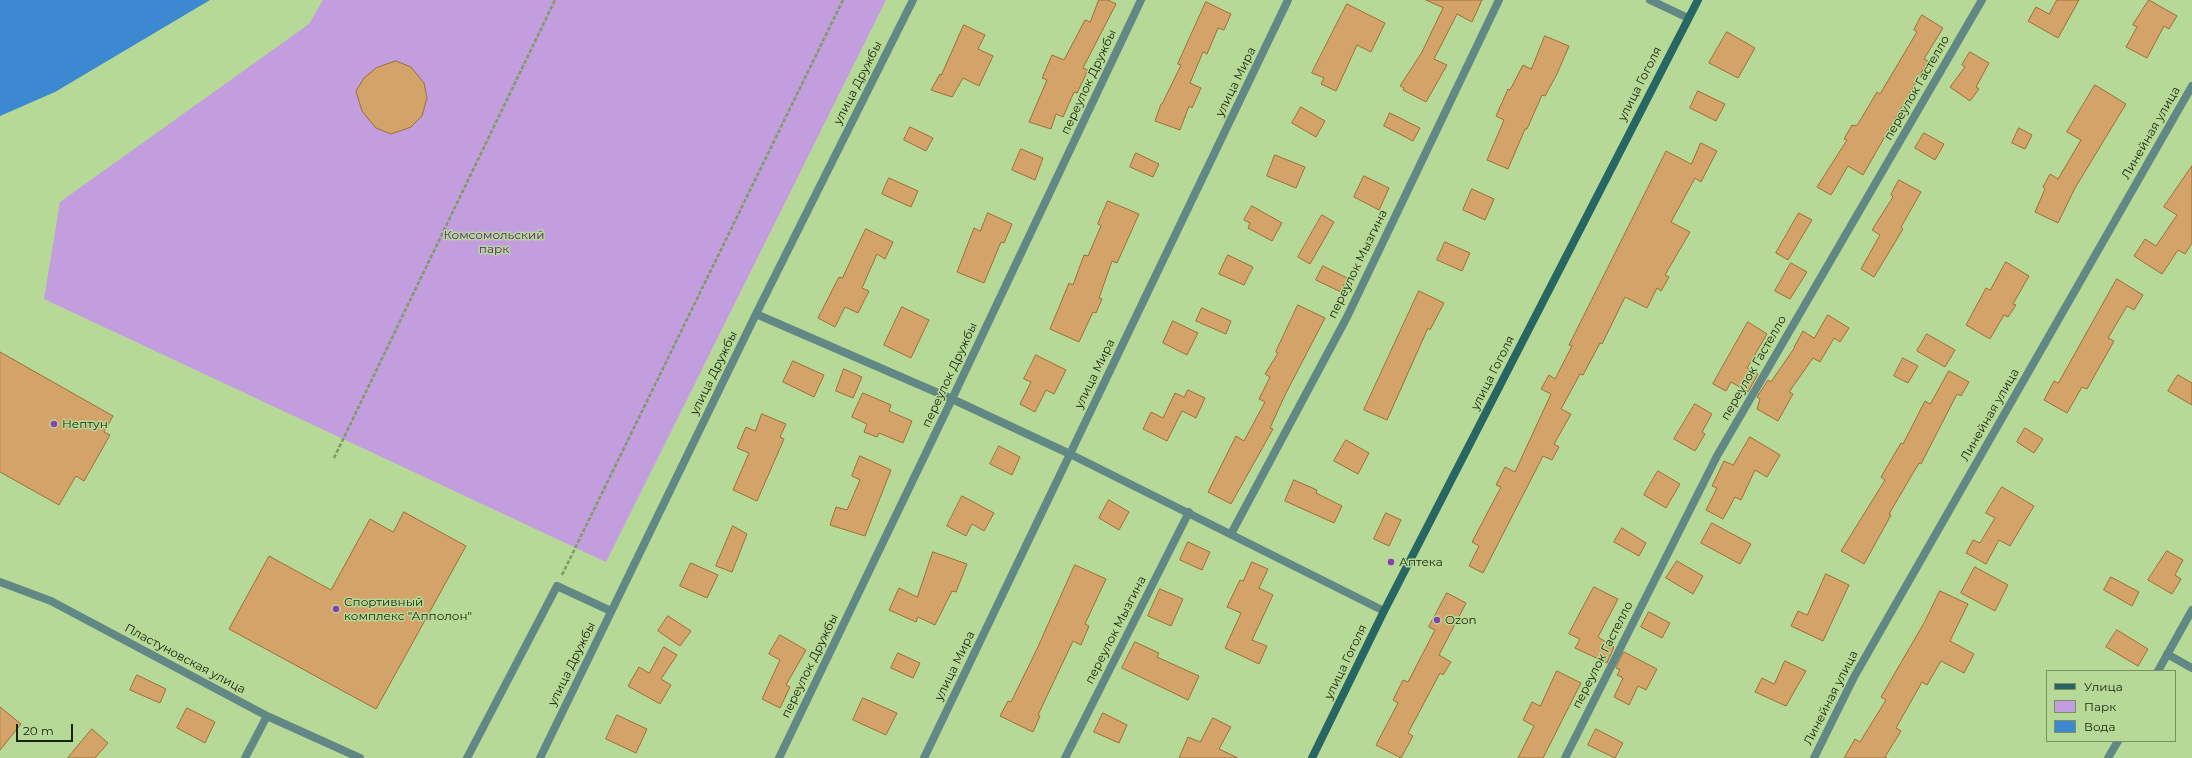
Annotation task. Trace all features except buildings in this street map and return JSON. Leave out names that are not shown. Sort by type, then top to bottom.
[{"type":"street","name":"улица Дружбы","points":[[540,758],[756,314],[913,0]]},
{"type":"street","name":"переулок Дружбы","points":[[779,758],[952,399],[1141,0]]},
{"type":"street","name":"улица Мира","points":[[924,758],[1288,0]]},
{"type":"street","name":"переулок Мызгина","points":[[1231,534],[1347,316],[1499,0]]},
{"type":"street","points":[[1650,0],[1688,18]]},
{"type":"street","name":"улица Гоголя","points":[[1312,758],[1384,611],[1698,0]]},
{"type":"street","name":"переулок Гастелло","points":[[1565,758],[1717,456],[1982,0]]},
{"type":"street","name":"Линейная улица","points":[[1814,758],[1854,677],[2192,86]]},
{"type":"street","points":[[756,314],[952,399],[1070,454],[1384,611]]},
{"type":"street","name":"переулок Мызгина","points":[[1065,758],[1188,512]]},
{"type":"street","name":"Пластуновская улица","points":[[0,582],[51,601],[267,716],[360,758]]},
{"type":"street","points":[[467,758],[557,586],[612,611]]},
{"type":"street","points":[[2159,670],[2192,610]]},
{"type":"street","points":[[2167,654],[2192,668]]},
{"type":"street","points":[[245,758],[267,716]]},
{"type":"street","points":[[2108,758],[2117,742]]},
{"type":"path","points":[[334,458],[555,0]]},
{"type":"path","points":[[557,586],[843,0]]},
{"type":"green space","name":"Комсомольский парк","points":[[323,0],[886,0],[606,562],[44,299],[60,202],[309,24]]},
{"type":"water","points":[[0,0],[210,0],[55,92],[0,116]]},
{"type":"place","name":"Нептун","points":[[54,424]]},
{"type":"place","name":"Аптека","points":[[1391,562]]},
{"type":"place","name":"Спортивный комплекс \"Апполон\"","points":[[336,609]]},
{"type":"place","name":"Ozon","points":[[1437,620]]}]
